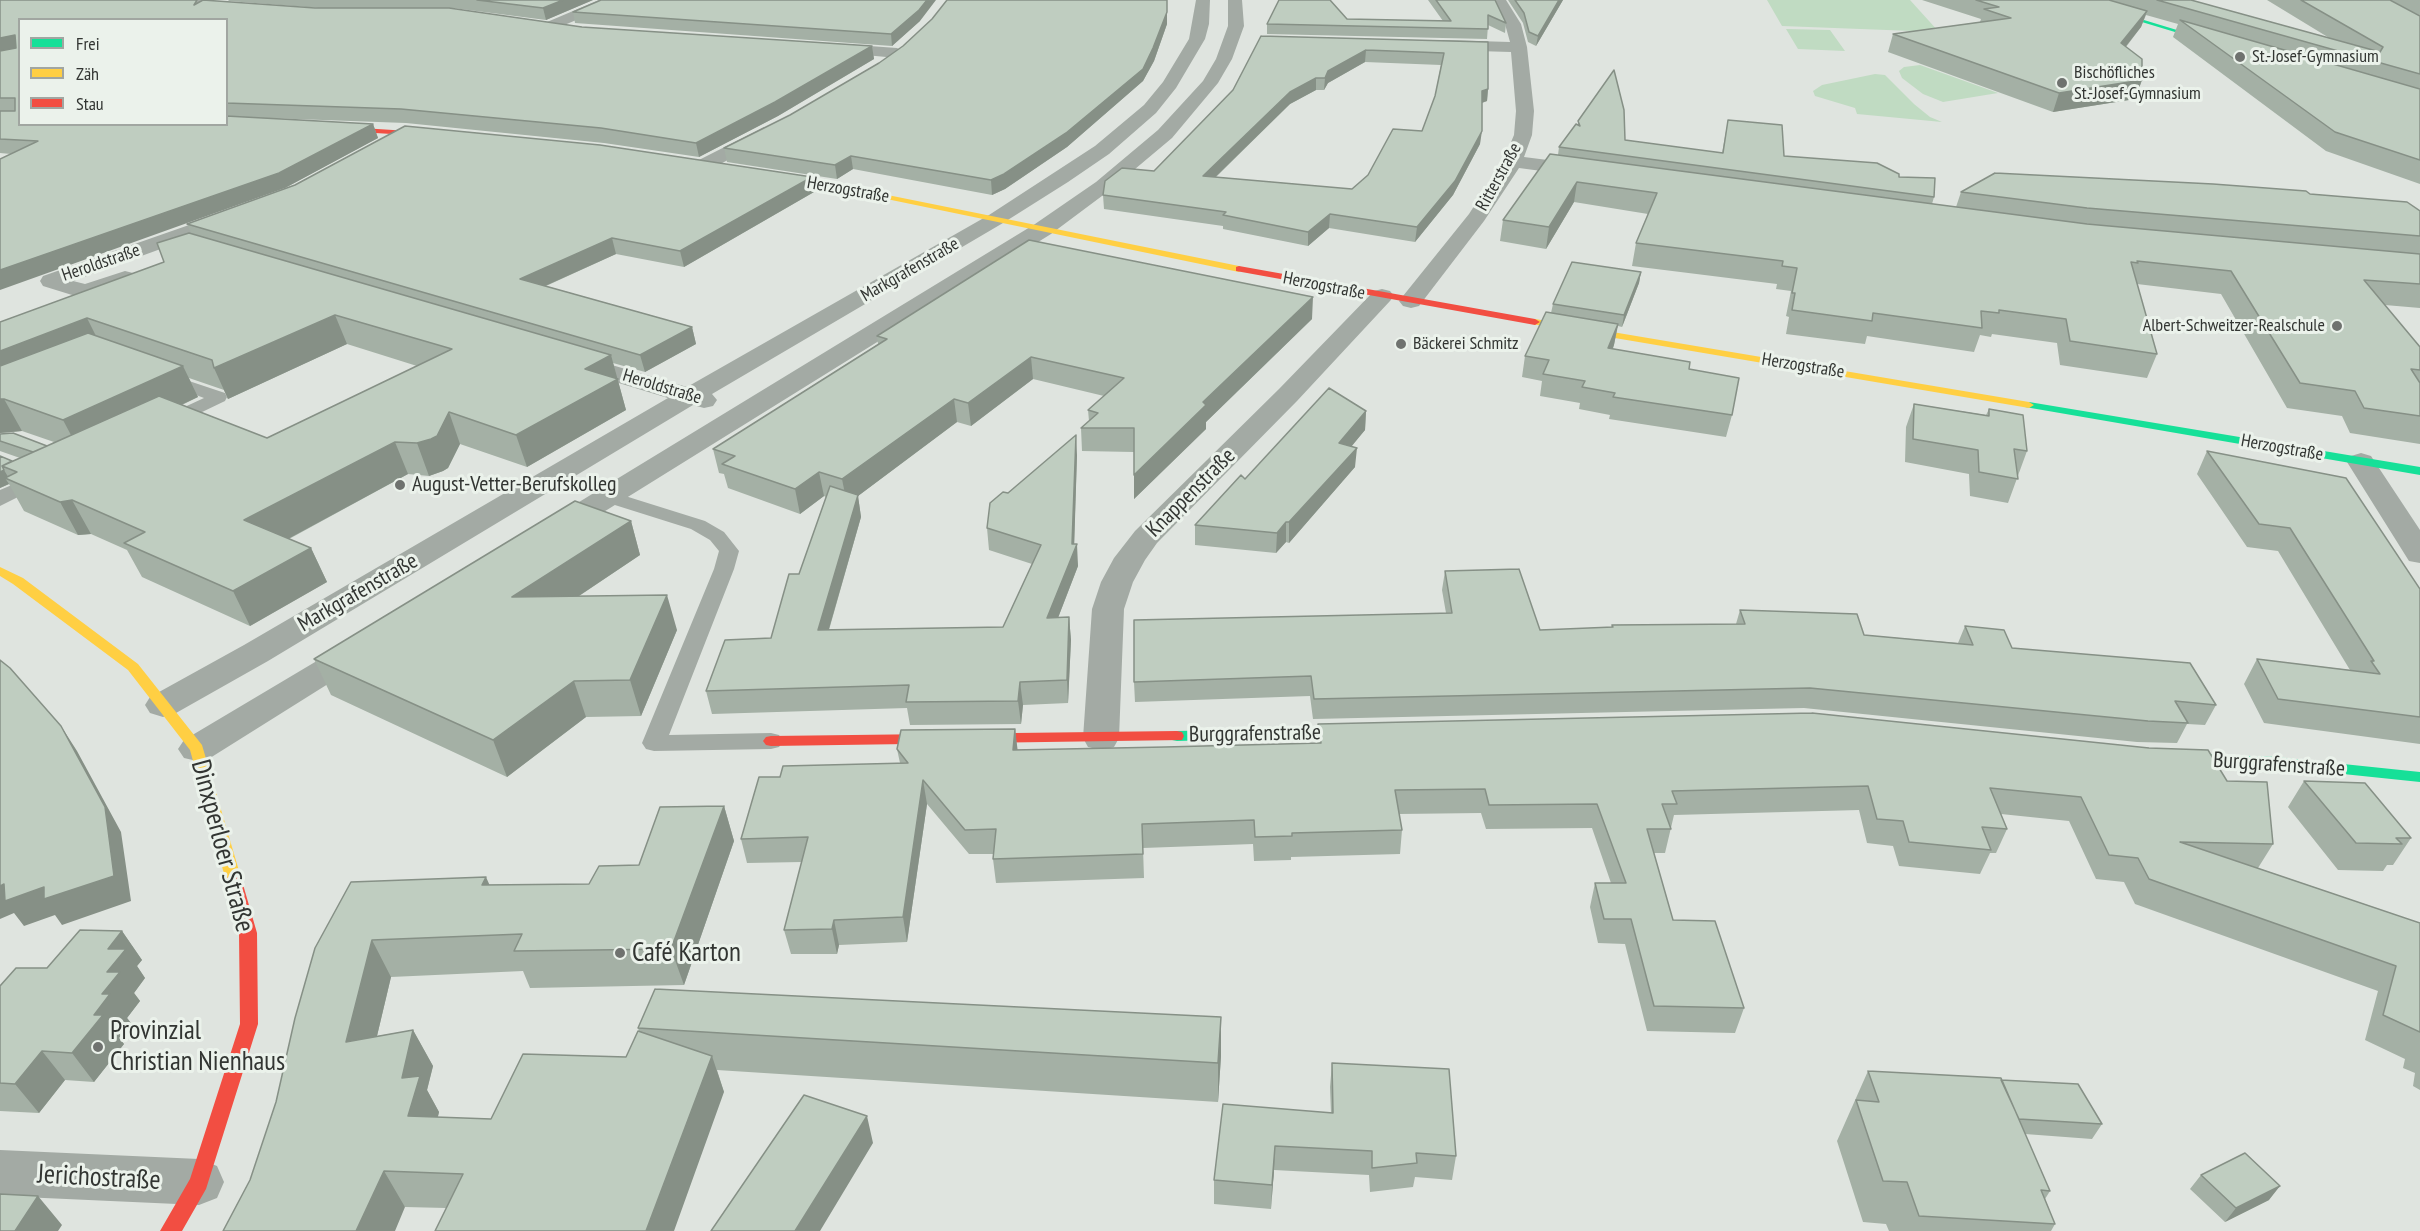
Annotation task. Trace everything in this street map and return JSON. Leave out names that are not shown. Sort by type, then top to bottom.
[{"type":"street","points":[[545,28],[612,0]]},
{"type":"street","name":"Markgrafenstraße","points":[[163,705],[266,647],[690,396],[996,219],[1102,150],[1150,109],[1170,84],[1197,39],[1203,0]]},
{"type":"street","name":"Markgrafenstraße","points":[[535,542],[606,496],[1043,229],[1103,186],[1165,134],[1210,83],[1237,40],[1234,0]]},
{"type":"street","name":"Ritterstraße","points":[[1411,301],[1477,217],[1513,161],[1522,135],[1525,111],[1520,47],[1513,24],[1499,0]]},
{"type":"street","points":[[2072,0],[2233,48]]},
{"type":"street","points":[[141,2],[194,2],[220,7]]},
{"type":"street","points":[[143,18],[194,2]]},
{"type":"street","points":[[528,24],[575,31]]},
{"type":"street","points":[[873,70],[912,39]]},
{"type":"street","points":[[1427,45],[1520,47]]},
{"type":"street","points":[[815,47],[897,53]]},
{"type":"street","points":[[314,128],[406,131],[452,136]]},
{"type":"street","points":[[697,166],[774,128]]},
{"type":"street","points":[[367,153],[406,131]]},
{"type":"street","points":[[1513,161],[1607,173]]},
{"type":"street","points":[[697,166],[724,170]]},
{"type":"street","name":"Herzogstraße","points":[[758,175],[848,189],[1382,296],[2420,471]]},
{"type":"street","name":"Heroldstraße","points":[[234,260],[201,250],[161,257],[250,210]]},
{"type":"street","name":"Knappenstraße","points":[[1101,738],[1108,609],[1117,582],[1130,558],[1146,537],[1296,387],[1382,296]]},
{"type":"street","name":"Heroldstraße","points":[[553,355],[743,412]]},
{"type":"street","points":[[2361,462],[2420,554]]},
{"type":"street","points":[[552,479],[606,496]]},
{"type":"street","name":"Dinxperloer Straße","points":[[0,571],[18,581],[133,667],[197,749],[248,933],[249,1024],[199,1182],[171,1231]]},
{"type":"street","points":[[197,749],[383,636]]},
{"type":"street","name":"Burggrafenstraße","points":[[771,741],[1101,738],[1375,732]]},
{"type":"street","name":"Burggrafenstraße","points":[[2149,758],[2276,762],[2420,777]]},
{"type":"street","name":"Jerichostraße","points":[[0,1173],[199,1182]]},
{"type":"lane","points":[[154,428],[219,398],[156,374]]},
{"type":"lane","points":[[1,497],[51,474],[28,468]]},
{"type":"lane","points":[[606,496],[698,525],[717,536],[729,551],[724,569],[654,743],[771,741]]},
{"type":"green space","points":[[1767,0],[1910,0],[1939,32],[1782,26]]},
{"type":"green space","points":[[1786,29],[1830,30],[1845,51],[1798,49]]},
{"type":"green space","points":[[1920,65],[1998,93],[1943,102],[1923,94],[1902,78],[1899,71],[1904,67]]},
{"type":"green space","points":[[1875,74],[1885,75],[1914,104],[1930,117],[1942,122],[1857,114],[1855,108],[1815,96],[1813,91],[1822,85]]},
{"type":"building","points":[[0,0],[197,0],[194,5],[203,0],[315,8],[449,8],[582,27],[872,46],[775,102],[696,143],[601,128],[401,109],[228,103],[228,18],[18,18],[18,126],[228,126],[228,116],[373,124],[279,173],[0,270],[0,159],[38,141],[0,139],[0,111],[15,111],[15,98],[0,98],[0,51],[16,48],[15,35],[0,38]]},
{"type":"building","points":[[477,0],[563,0],[543,8]]},
{"type":"building","points":[[601,0],[927,0],[891,34],[573,12]]},
{"type":"building","points":[[947,0],[1167,0],[1167,12],[1143,69],[1066,133],[1004,174],[991,180],[851,156],[835,165],[724,148],[790,115],[879,63],[903,46],[932,19]]},
{"type":"building","points":[[1279,0],[1330,0],[1347,19],[1451,21],[1436,0],[1495,0],[1506,23],[1488,15],[1488,29],[1267,24]]},
{"type":"building","points":[[1515,0],[1559,0],[1538,36],[1529,32],[1524,13]]},
{"type":"building","points":[[1976,0],[2109,0],[2147,11],[2121,43],[2142,59],[2142,80],[2059,93],[1893,34],[2011,18],[1984,9],[1999,7]]},
{"type":"building","points":[[2157,0],[2191,0],[2380,52],[2383,47],[2301,0],[2390,0],[2420,16],[2420,74]]},
{"type":"building","points":[[2180,20],[2420,89],[2420,160],[2335,132]]},
{"type":"building","points":[[1261,36],[1488,42],[1488,89],[1482,91],[1482,131],[1455,181],[1417,227],[1330,214],[1308,232],[1223,215],[1226,212],[1103,195],[1105,181],[1122,168],[1154,171],[1233,90]],"holes":[[[1366,50],[1444,53],[1435,96],[1422,131],[1393,129],[1368,175],[1352,189],[1203,176],[1290,92],[1316,78],[1325,78],[1328,71]]]},
{"type":"building","points":[[1614,70],[1624,110],[1625,140],[1723,153],[1728,120],[1782,125],[1784,156],[1877,163],[1899,174],[1899,177],[1935,178],[1934,197],[1559,147],[1576,124],[1580,126],[1578,121]]},
{"type":"building","points":[[405,126],[600,145],[812,177],[680,251],[612,238],[520,279],[692,327],[640,355],[187,224],[295,185]]},
{"type":"building","points":[[1550,154],[2087,224],[2420,254],[2420,284],[2364,280],[2420,347],[2420,370],[2411,369],[2420,383],[2420,416],[2364,408],[2355,391],[2300,383],[2231,271],[2131,262],[2157,354],[2070,341],[2066,319],[1999,310],[1999,313],[1981,311],[1982,328],[1873,313],[1872,321],[1792,310],[1795,293],[1792,293],[1797,268],[1782,266],[1783,261],[1636,243],[1657,193],[1577,182],[1549,227],[1503,220]]},
{"type":"building","points":[[1995,173],[2213,184],[2407,202],[2420,211],[2420,236],[2087,208],[1961,192]]},
{"type":"building","points":[[189,233],[611,355],[585,369],[618,379],[516,435],[449,412],[437,436],[417,443],[395,442],[244,520],[311,548],[233,591],[124,543],[145,532],[72,500],[60,502],[5,478],[17,472],[2,466],[159,396],[267,438],[452,349],[335,315],[214,368],[212,360],[87,318],[0,351],[0,322],[164,262],[157,243]]},
{"type":"building","points":[[1029,240],[1313,297],[1203,402],[1206,405],[1134,475],[1134,428],[1081,428],[1098,413],[1088,410],[1124,378],[1031,357],[968,403],[954,399],[842,479],[819,472],[795,489],[722,464],[735,456],[713,449],[887,339],[877,336]]},
{"type":"building","points":[[1572,262],[1641,272],[1624,315],[1553,304]]},
{"type":"building","points":[[1546,312],[1618,324],[1608,348],[1690,362],[1689,369],[1739,378],[1732,415],[1613,397],[1615,393],[1582,387],[1585,381],[1543,374],[1549,360],[1525,356]]},
{"type":"building","points":[[88,333],[183,366],[63,420],[0,399],[0,366]]},
{"type":"building","points":[[1329,388],[1366,411],[1339,443],[1357,448],[1289,522],[1286,522],[1277,533],[1195,525],[1241,475],[1245,479]]},
{"type":"building","points":[[1914,404],[1989,416],[1989,409],[2023,415],[2027,451],[2014,449],[2018,479],[1979,472],[1978,450],[1913,439]]},
{"type":"building","points":[[13,433],[47,446],[33,452],[0,441],[0,434]]},
{"type":"building","points":[[1076,435],[1072,544],[1077,544],[1047,618],[1069,617],[1067,680],[1020,682],[1018,701],[906,702],[909,685],[706,691],[725,640],[771,638],[789,574],[799,574],[830,486],[858,495],[818,630],[1003,627],[1041,545],[987,528],[990,503],[1003,492],[1008,493]]},
{"type":"building","points":[[2207,451],[2346,478],[2420,589],[2420,717],[2278,699],[2257,659],[2380,674],[2290,528],[2259,524]]},
{"type":"building","points":[[0,456],[12,461],[2,466],[4,470],[0,472]]},
{"type":"building","points":[[575,501],[631,521],[512,597],[667,595],[630,680],[574,681],[493,740],[314,659]]},
{"type":"building","points":[[1519,569],[1540,630],[1613,627],[1612,625],[1745,624],[1740,610],[1857,614],[1864,635],[1973,645],[1965,626],[2004,630],[2012,648],[2190,663],[2216,705],[2175,701],[2188,723],[1810,688],[1314,699],[1311,676],[1134,682],[1134,620],[1452,613],[1445,571]]},
{"type":"building","points":[[0,660],[10,668],[61,726],[105,807],[114,876],[44,899],[44,887],[5,901],[4,884],[0,886]]},
{"type":"building","points":[[1812,713],[2149,748],[2208,750],[2227,781],[2267,782],[2273,844],[2180,842],[2420,923],[2420,1032],[2383,1015],[2396,966],[2149,879],[2138,858],[2109,855],[2081,797],[1990,788],[2007,829],[1982,827],[1991,850],[1909,842],[1903,821],[1877,819],[1868,786],[1672,791],[1677,804],[1662,804],[1671,829],[1647,829],[1673,920],[1715,921],[1744,1008],[1654,1006],[1631,919],[1604,919],[1595,883],[1626,883],[1597,804],[1489,805],[1485,789],[1395,790],[1402,830],[1292,833],[1292,836],[1255,837],[1254,820],[1142,824],[1143,854],[993,859],[996,829],[965,830],[923,780],[903,917],[834,920],[832,929],[784,930],[808,837],[741,839],[759,777],[780,777],[783,766],[908,763],[897,749],[901,730],[1015,729],[1013,750],[1321,743],[1318,724]]},
{"type":"building","points":[[2304,781],[2365,783],[2411,838],[2396,838],[2402,844],[2356,843]]},
{"type":"building","points":[[724,806],[671,949],[514,951],[522,934],[372,940],[346,1042],[413,1030],[402,1078],[420,1076],[408,1116],[491,1119],[523,1054],[626,1057],[638,1031],[712,1056],[646,1231],[435,1231],[463,1174],[384,1171],[356,1231],[223,1231],[250,1180],[276,1102],[295,1018],[315,948],[351,882],[486,877],[482,885],[589,884],[599,866],[639,865],[660,807]]},
{"type":"building","points":[[80,930],[122,931],[108,949],[126,949],[107,972],[120,972],[102,994],[110,994],[94,1015],[103,1015],[72,1053],[42,1051],[15,1084],[0,1083],[0,986],[16,968],[47,968]]},
{"type":"building","points":[[655,989],[1221,1017],[1218,1063],[638,1028]]},
{"type":"building","points":[[1332,1063],[1449,1069],[1456,1156],[1416,1153],[1417,1163],[1372,1168],[1372,1151],[1275,1146],[1272,1185],[1214,1180],[1223,1104],[1333,1113]]},
{"type":"building","points":[[1868,1071],[2001,1078],[2050,1191],[2041,1190],[2055,1224],[1919,1216],[1907,1182],[1883,1181],[1856,1100],[1879,1102]]},
{"type":"building","points":[[2001,1080],[2078,1084],[2102,1124],[2019,1119]]},
{"type":"building","points":[[804,1095],[867,1116],[795,1231],[711,1231]]},
{"type":"building","points":[[2245,1153],[2280,1186],[2236,1208],[2201,1175]]},
{"type":"building","points":[[0,1194],[38,1196],[15,1231],[0,1231]]},
{"type":"traffic: fast","points":[[2072,0],[2220,44]]},
{"type":"traffic: fast","points":[[2029,405],[2420,471]]},
{"type":"traffic: fast","points":[[1177,736],[1362,732]]},
{"type":"traffic: fast","points":[[2168,758],[2276,762],[2420,777]]},
{"type":"traffic: slow","points":[[768,177],[848,189],[1239,269]]},
{"type":"traffic: slow","points":[[1535,322],[2029,405]]},
{"type":"traffic: slow","points":[[0,571],[18,581],[133,667],[197,749],[234,881]]},
{"type":"traffic: jam","points":[[330,128],[440,135]]},
{"type":"traffic: jam","points":[[1239,269],[1535,322]]},
{"type":"traffic: jam","points":[[771,741],[1177,736]]},
{"type":"traffic: jam","points":[[171,1231],[199,1182],[249,1024],[248,933],[234,881]]},
{"type":"place","name":"St.-Josef-Gymnasium","points":[[2240,57]]},
{"type":"place","name":"Bischöfliches St.-Josef-Gymnasium","points":[[2062,83]]},
{"type":"place","name":"Albert-Schweitzer-Realschule","points":[[2337,326]]},
{"type":"place","name":"Bäckerei Schmitz","points":[[1401,344]]},
{"type":"place","name":"August-Vetter-Berufskolleg","points":[[400,485]]},
{"type":"place","name":"Café Karton","points":[[620,953]]},
{"type":"place","name":"Provinzial Christian Nienhaus","points":[[98,1047]]}]
